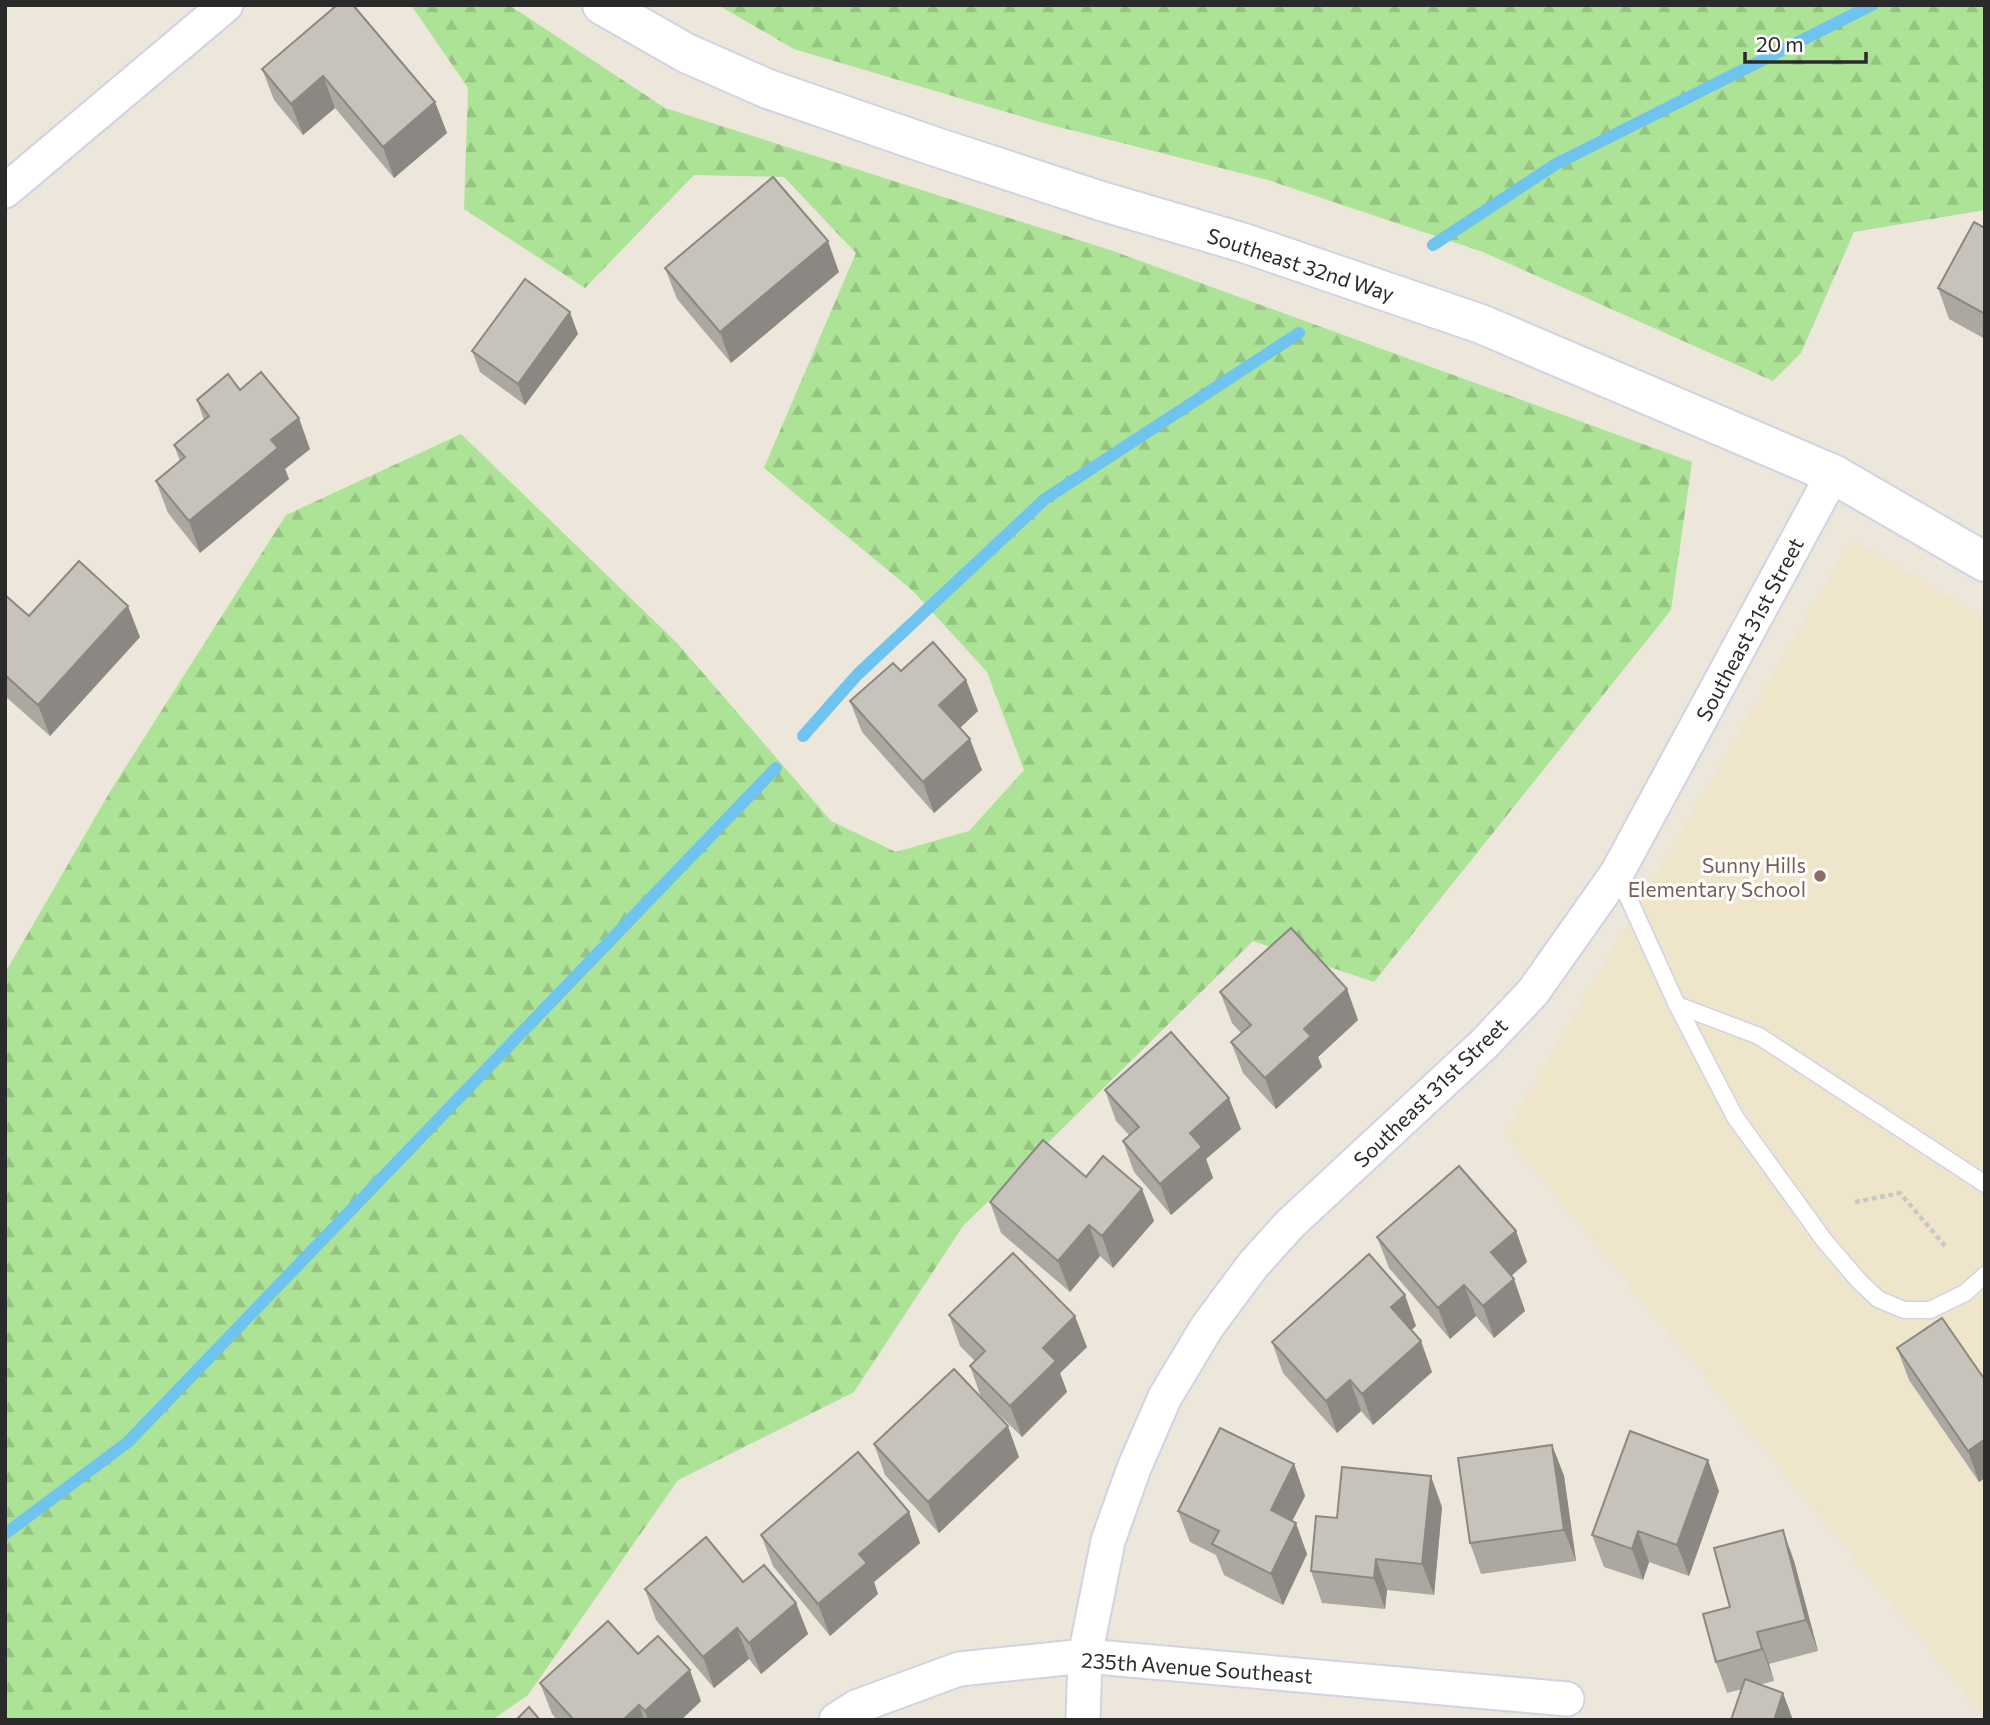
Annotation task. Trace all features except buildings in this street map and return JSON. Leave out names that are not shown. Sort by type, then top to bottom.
[{"type":"street","points":[[5,191],[226,5]]},
{"type":"street","name":"Southeast 32nd Way","points":[[602,5],[686,53],[768,89],[1101,201],[1244,243],[1481,324],[1833,474],[1985,562]]},
{"type":"street","name":"Southeast 31st Street","points":[[1083,1720],[1085,1656],[1108,1541],[1134,1468],[1166,1397],[1206,1327],[1253,1265],[1290,1224],[1485,1043],[1534,992],[1617,873],[1833,474]]},
{"type":"street","name":"235th Avenue Southeast","points":[[836,1720],[867,1702],[959,1669],[1085,1656],[1567,1699]]},
{"type":"lane","points":[[1617,873],[1677,1005],[1735,1117],[1824,1240],[1859,1281],[1878,1299],[1904,1310],[1930,1310],[1965,1293],[1985,1275]]},
{"type":"lane","points":[[1677,1005],[1759,1036],[1985,1184]]},
{"type":"path","points":[[1855,1202],[1900,1193],[1946,1247]]},
{"type":"shaded area","name":"Sunny Hills Elementary School","points":[[1852,539],[1985,618],[1985,1717],[1505,1134]]},
{"type":"green space","points":[[411,5],[509,5],[665,108],[1113,251],[1692,462],[1671,610],[1374,982],[1253,941],[963,1226],[854,1392],[678,1480],[528,1695],[492,1720],[5,1720],[5,973],[111,790],[286,515],[461,434],[677,643],[831,821],[896,852],[969,831],[1024,770],[987,672],[913,591],[764,468],[856,253],[784,177],[694,175],[585,288],[464,209],[468,88]]},
{"type":"green space","points":[[718,5],[1985,5],[1985,210],[1854,232],[1801,353],[1773,381],[1483,252],[1268,180],[1047,124],[794,49]]},
{"type":"waterway","points":[[1433,245],[1556,164],[1872,5]]},
{"type":"waterway","points":[[803,736],[857,675],[1045,499],[1299,333]]},
{"type":"waterway","points":[[5,1534],[128,1442],[776,768]]},
{"type":"place","name":"Sunny Hills Elementary School","points":[[1820,876]]}]
